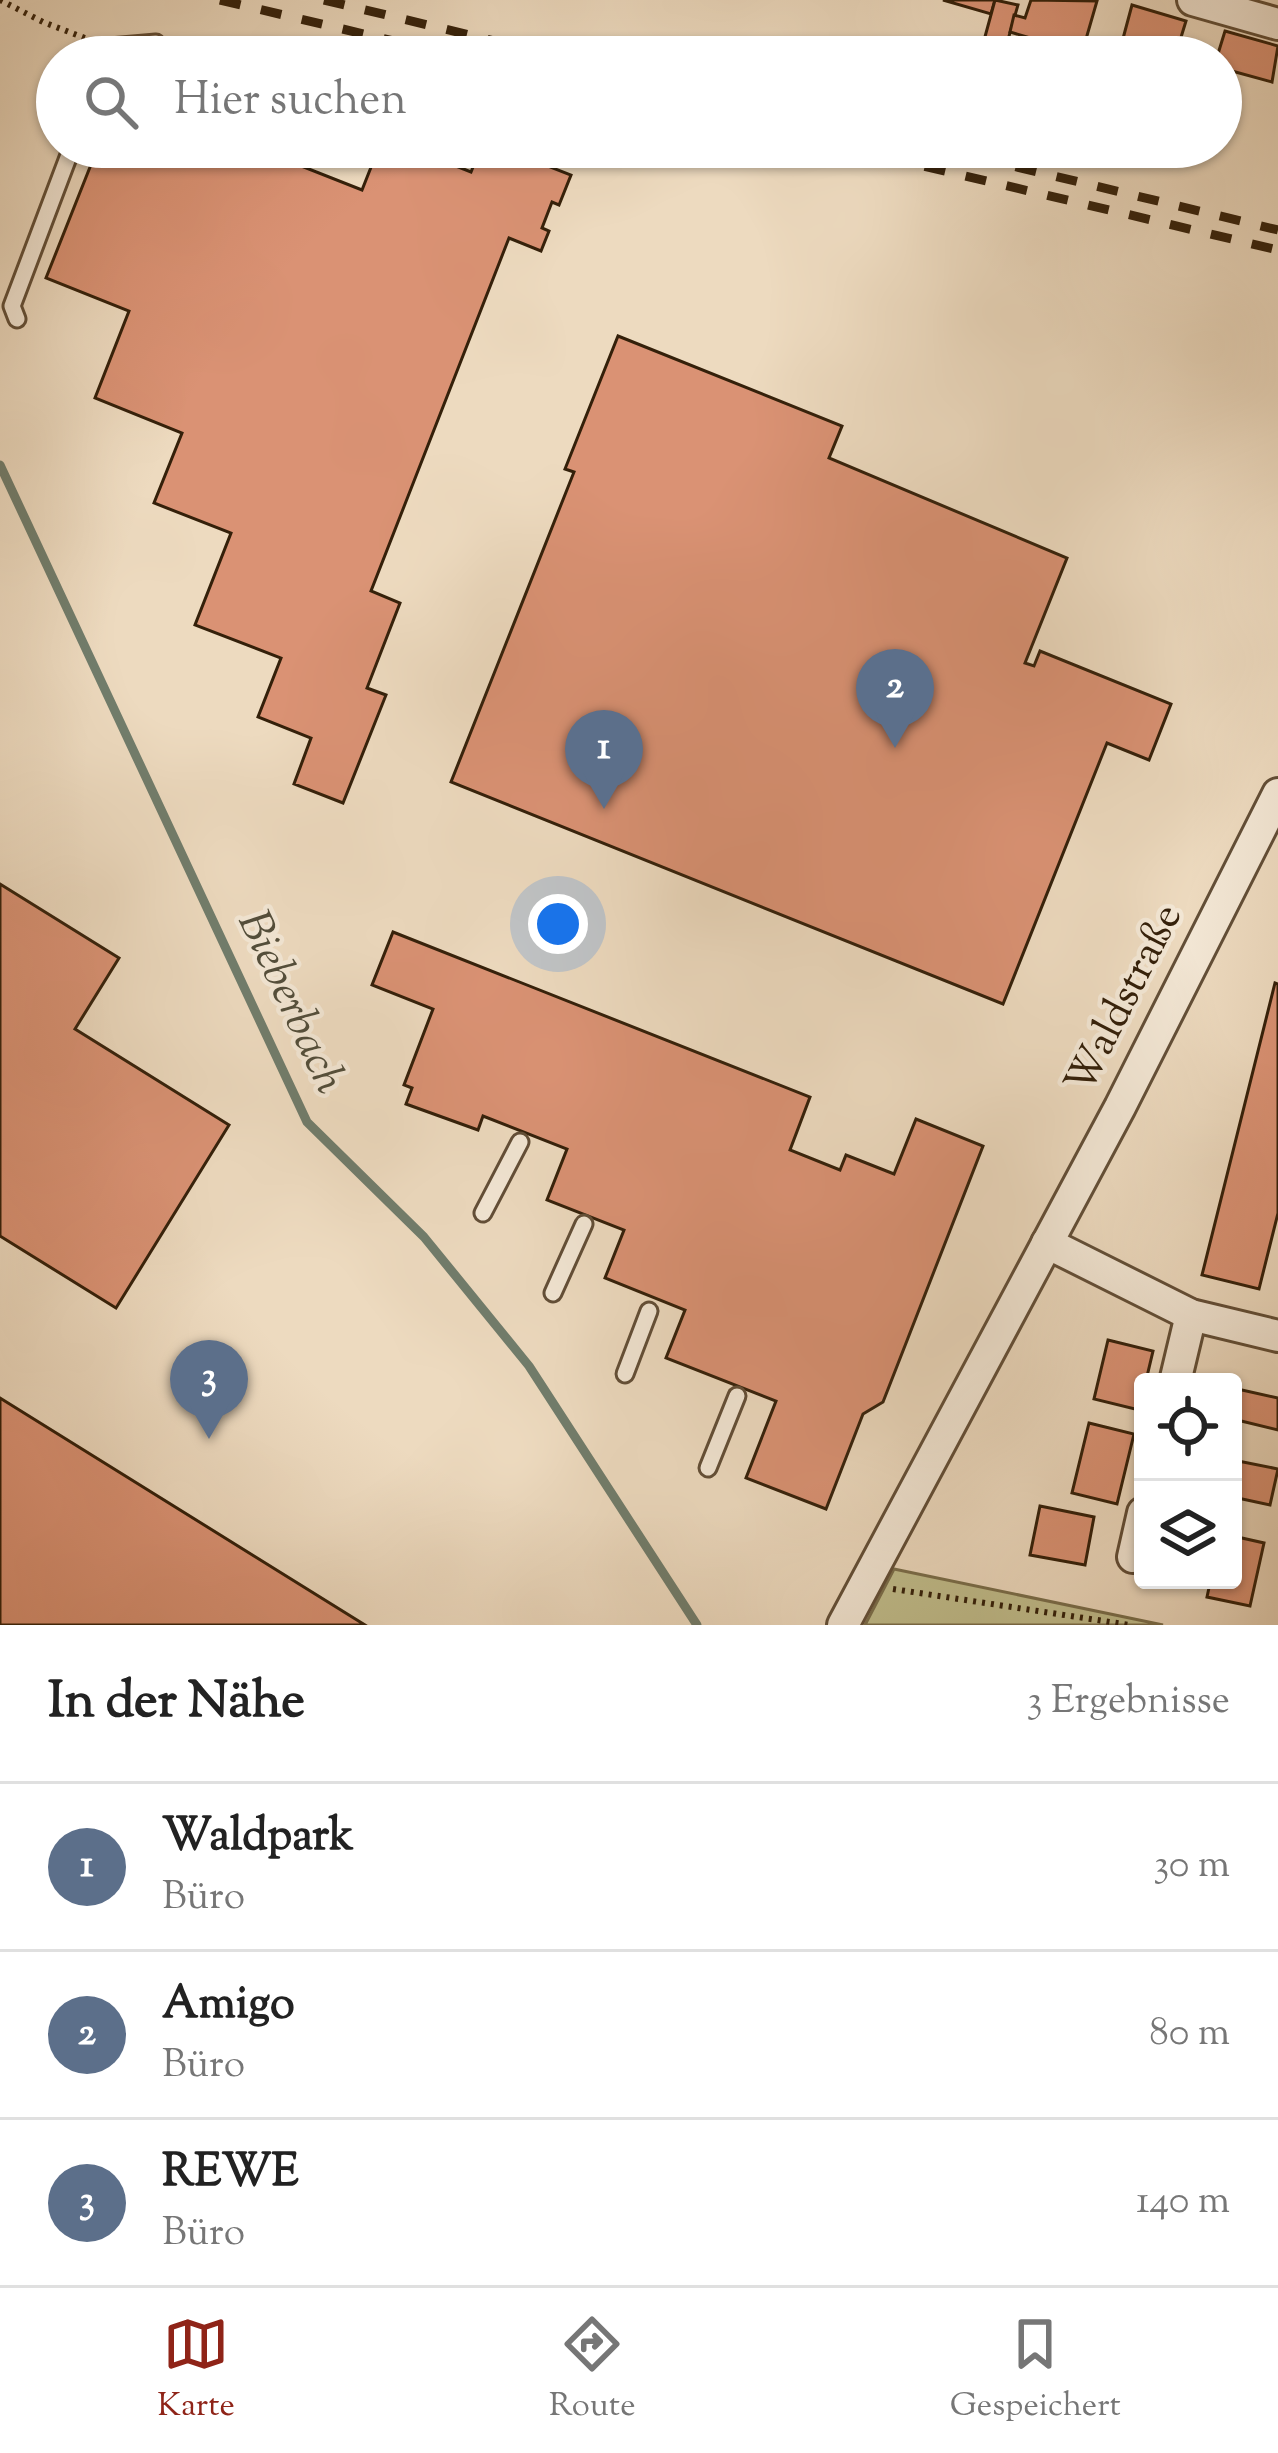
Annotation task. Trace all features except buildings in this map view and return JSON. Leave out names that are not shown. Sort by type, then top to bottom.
[{"type":"street","points":[[1193,0],[1278,25]]},
{"type":"street","name":"Waldstraße","points":[[843,1625],[1278,794]]},
{"type":"street","points":[[1047,1243],[1191,1315],[1277,1332]]},
{"type":"street","points":[[1176,1373],[1191,1315]]},
{"type":"street","points":[[1132,1557],[1134,1549]]},
{"type":"lane","points":[[17,319],[12,306],[64,168]]},
{"type":"lane","points":[[483,1214],[520,1142]]},
{"type":"lane","points":[[554,1293],[584,1224]]},
{"type":"lane","points":[[625,1374],[649,1311]]},
{"type":"lane","points":[[708,1468],[736,1396]]},
{"type":"path","points":[[0,0],[73,36]]},
{"type":"path","points":[[866,1585],[1130,1625]]},
{"type":"shaded area","points":[[894,1569],[1163,1625],[865,1625]]},
{"type":"waterway","name":"Bieberbach","points":[[0,465],[307,1122],[424,1237],[529,1366],[697,1625]]},
{"type":"railway","points":[[220,0],[372,36]]},
{"type":"railway","points":[[324,0],[474,36]]},
{"type":"railway","points":[[932,168],[1278,250]]},
{"type":"railway","points":[[1021,168],[1278,230]]},
{"type":"place","name":"Amigo","points":[[895,748]]},
{"type":"place","name":"Waldpark","points":[[604,809]]},
{"type":"place","name":"REWE","points":[[209,1439]]}]
